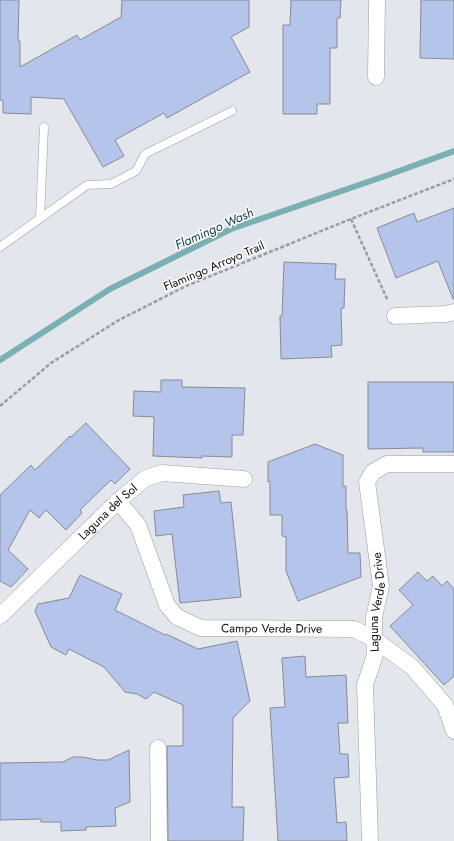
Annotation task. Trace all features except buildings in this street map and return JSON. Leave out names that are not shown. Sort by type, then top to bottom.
[{"type":"street","points":[[376,77],[377,0]]},
{"type":"street","points":[[395,316],[446,314],[454,312]]},
{"type":"street","name":"Laguna Verde Drive","points":[[370,841],[365,685],[376,655],[374,617],[381,586],[367,482],[373,472],[387,464],[454,464]]},
{"type":"street","name":"Laguna del Sol","points":[[0,616],[118,501],[146,478],[162,473],[244,479]]},
{"type":"street","name":"Campo Verde Drive","points":[[118,501],[138,525],[167,605],[177,617],[201,628],[354,629],[374,639],[412,667],[445,705],[454,731]]},
{"type":"street","points":[[158,748],[159,841]]},
{"type":"lane","points":[[0,246],[87,185],[111,184],[136,171],[144,154],[232,111]]},
{"type":"lane","points":[[40,218],[44,127]]},
{"type":"path","name":"Flamingo Arroyo Trail","points":[[0,406],[51,363],[119,320],[186,286],[454,179]]},
{"type":"path","points":[[351,219],[395,316]]},
{"type":"waterway","name":"Flamingo Wash","points":[[0,360],[110,289],[231,229],[454,151]]}]
